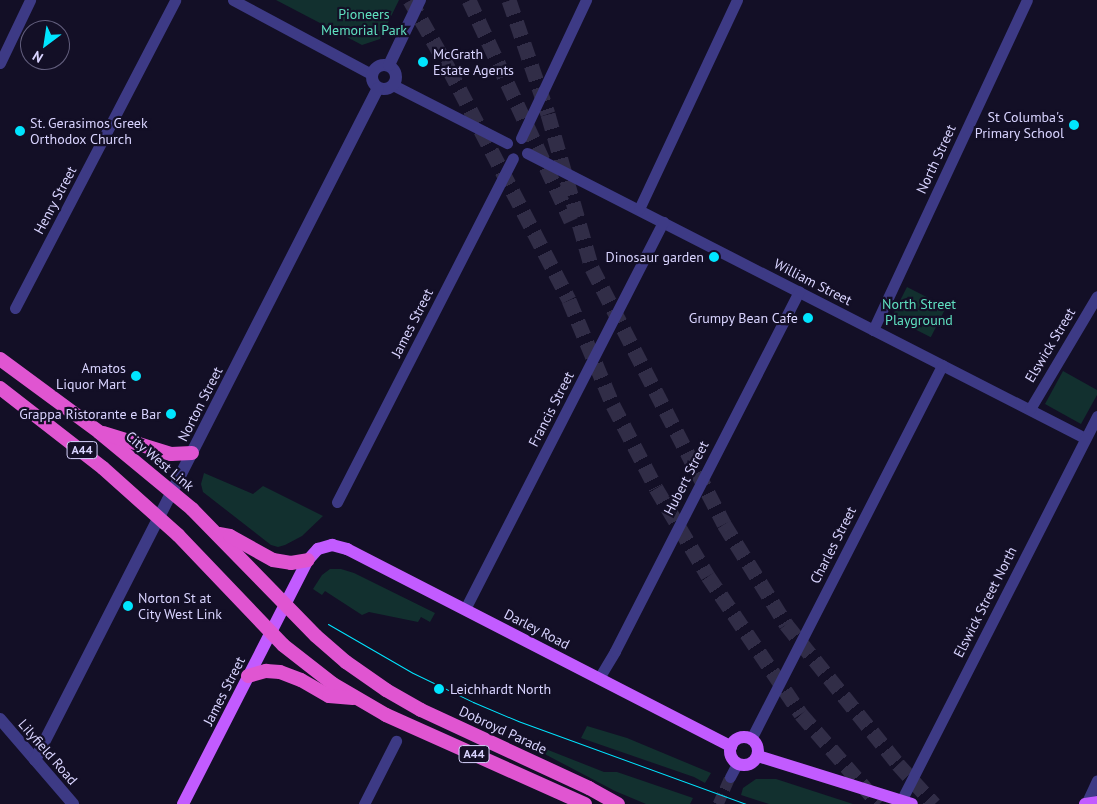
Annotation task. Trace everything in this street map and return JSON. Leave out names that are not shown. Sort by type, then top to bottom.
[{"type":"highway","name":"City West Link","points":[[0,359],[99,432],[172,493],[215,533],[285,605]]},
{"type":"highway","name":"A44","points":[[0,388],[103,468],[159,518],[212,570],[270,632],[306,665],[386,715],[585,804]]},
{"type":"highway","points":[[99,432],[171,454],[192,454]]},
{"type":"highway","points":[[215,533],[230,536],[273,560],[291,563],[308,560]]},
{"type":"highway","name":"Dobroyd Parade","points":[[285,605],[346,662],[386,690],[421,710],[589,788],[618,804]]},
{"type":"highway","points":[[248,676],[266,671],[280,672],[301,680],[329,696],[359,699]]},
{"type":"main road","name":"Darley Road","points":[[327,546],[342,546],[731,746]]},
{"type":"main road","name":"James Street","points":[[183,804],[308,560],[314,552],[327,546]]},
{"type":"main road","points":[[737,739],[751,739],[757,746],[758,756],[750,765],[738,764],[732,758],[731,746],[737,739]]},
{"type":"main road","points":[[758,756],[906,802]]},
{"type":"main road","points":[[1086,804],[1097,802]]},
{"type":"street","points":[[0,63],[30,0]]},
{"type":"street","name":"Henry Street","points":[[15,308],[175,0]]},
{"type":"street","points":[[233,0],[371,74]]},
{"type":"street","points":[[389,65],[420,0]]},
{"type":"street","points":[[521,138],[586,0]]},
{"type":"street","points":[[639,210],[737,0]]},
{"type":"street","name":"North Street","points":[[873,330],[1027,0]]},
{"type":"street","points":[[389,65],[396,74],[393,85],[386,89],[378,88],[372,82],[371,74],[376,66],[389,65]]},
{"type":"street","points":[[393,85],[507,143]]},
{"type":"street","name":"Norton Street","points":[[35,760],[378,88]]},
{"type":"street","points":[[512,138],[521,138],[528,146],[527,153],[523,158],[512,158],[507,153],[507,143],[512,138]]},
{"type":"street","name":"William Street","points":[[527,153],[1085,438]]},
{"type":"street","name":"James Street","points":[[337,502],[512,158]]},
{"type":"street","name":"Francis Street","points":[[465,610],[663,222]]},
{"type":"street","name":"Hubert Street","points":[[599,678],[615,651],[799,291]]},
{"type":"street","name":"Elswick Street","points":[[1030,409],[1097,296]]},
{"type":"street","name":"Charles Street","points":[[751,739],[942,365]]},
{"type":"street","name":"Elswick Street North","points":[[906,802],[1097,416]]},
{"type":"street","name":"Lilyfield Road","points":[[0,719],[73,804]]},
{"type":"street","points":[[364,804],[396,741]]},
{"type":"street","points":[[730,777],[738,764]]},
{"type":"street","points":[[1086,804],[1097,780]]},
{"type":"green space","name":"Pioneers Memorial Park","points":[[276,0],[399,0],[380,39],[362,45]]},
{"type":"green space","name":"North Street Playground","points":[[907,287],[946,307],[931,337],[892,317]]},
{"type":"green space","points":[[1063,371],[1097,390],[1097,395],[1081,424],[1045,404]]},
{"type":"green space","points":[[204,473],[253,494],[263,486],[323,516],[302,536],[285,545],[278,547],[271,545],[203,492],[201,484]]},
{"type":"green space","points":[[330,569],[341,569],[354,573],[435,613],[430,622],[421,617],[418,622],[369,612],[362,615],[325,591],[322,595],[313,589],[322,575]]},
{"type":"green space","points":[[587,726],[627,738],[711,773],[705,783],[694,777],[581,738]]},
{"type":"green space","points":[[538,746],[604,772],[617,772],[693,798],[690,804],[646,804],[615,791],[537,750]]},
{"type":"green space","points":[[756,779],[776,779],[853,804],[769,804],[741,795],[743,788]]},
{"type":"tunnel","points":[[410,0],[449,69],[569,300],[613,405],[656,488],[708,576],[801,714],[879,804]]},
{"type":"tunnel","points":[[469,0],[571,221]]},
{"type":"tunnel","points":[[509,0],[548,114],[592,268],[724,524],[786,624],[898,764],[934,804]]},
{"type":"tunnel","points":[[718,804],[730,777]]},
{"type":"tram line","points":[[328,624],[413,673],[473,702],[518,721],[746,804]]},
{"type":"place","name":"McGrath Estate Agents","points":[[423,62]]},
{"type":"place","name":"St Columba's Primary School","points":[[1074,125]]},
{"type":"place","name":"St. Gerasimos Greek Orthodox Church","points":[[20,131]]},
{"type":"place","name":"Dinosaur garden","points":[[714,257]]},
{"type":"place","name":"Grumpy Bean Cafe","points":[[808,318]]},
{"type":"place","name":"Amatos Liquor Mart","points":[[136,376]]},
{"type":"place","name":"Grappa Ristorante e Bar","points":[[171,414]]},
{"type":"place","name":"Norton St at City West Link","points":[[128,606]]},
{"type":"place","name":"Leichhardt North","points":[[439,689]]}]
